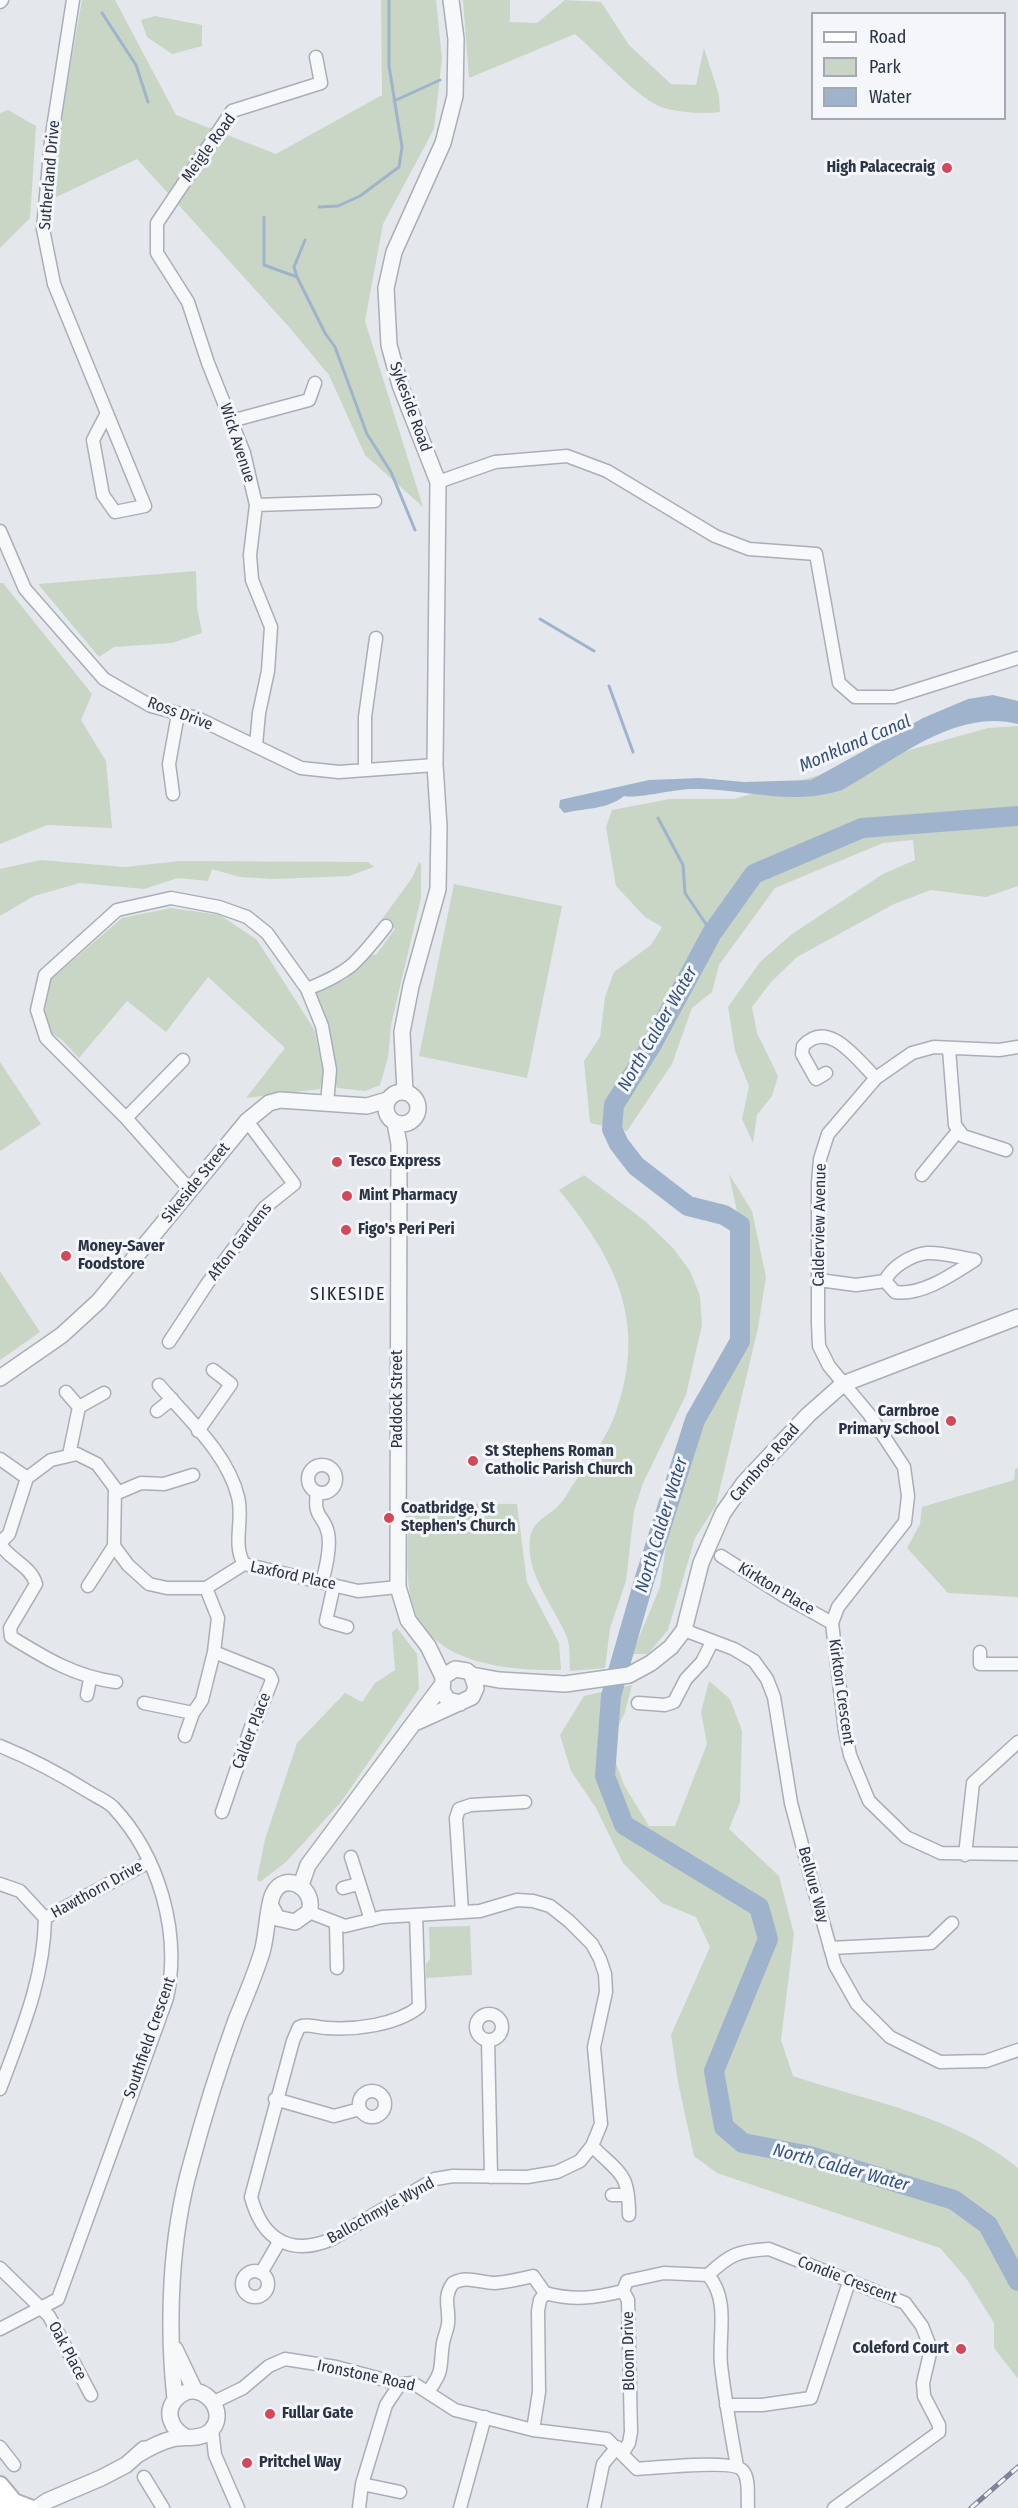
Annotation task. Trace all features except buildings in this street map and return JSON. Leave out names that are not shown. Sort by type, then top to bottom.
[{"type":"main road","points":[[0,2485],[15,2505]]},
{"type":"street","name":"Sutherland Drive","points":[[73,0],[51,141],[43,229],[54,284],[145,506],[115,512],[103,495],[93,440],[106,413]]},
{"type":"street","name":"Sykeside Road","points":[[439,848],[435,765],[438,482],[400,385],[389,345],[386,288],[394,252],[443,143],[455,96],[456,39],[451,0]]},
{"type":"street","name":"Meigle Road","points":[[157,222],[232,111],[321,83],[316,57]]},
{"type":"street","name":"Wick Avenue","points":[[157,222],[157,253],[188,302],[244,453],[256,505],[250,555],[252,580],[271,627],[268,671],[259,713],[256,745]]},
{"type":"street","points":[[231,421],[309,400],[315,382]]},
{"type":"street","points":[[438,482],[495,462],[567,456],[607,471],[715,536],[749,549],[816,554],[839,683],[855,697],[894,697],[1018,658]]},
{"type":"street","points":[[256,505],[375,501]]},
{"type":"street","name":"Ross Drive","points":[[0,531],[25,589],[104,679],[151,705],[197,718],[301,768],[339,772],[365,768],[435,765]]},
{"type":"street","points":[[365,768],[365,717],[376,638]]},
{"type":"street","points":[[173,794],[169,764],[178,714]]},
{"type":"street","name":"Paddock Street","points":[[439,848],[438,889],[411,986],[402,1032],[402,1069],[396,1108],[399,1144],[398,1587],[408,1620],[428,1646],[447,1677],[445,1697],[460,1703]]},
{"type":"street","points":[[190,1190],[126,1118],[46,1038],[37,1010],[45,975],[117,910],[171,898],[219,907],[247,917],[267,933],[308,989],[322,1026],[330,1070],[327,1103]]},
{"type":"street","points":[[308,989],[340,976],[358,961],[386,926]]},
{"type":"street","points":[[826,1072],[816,1079],[802,1054],[803,1046],[814,1036],[822,1035],[836,1039],[876,1078]]},
{"type":"street","name":"Calderview Avenue","points":[[843,1384],[829,1366],[819,1346],[818,1184],[824,1143],[876,1078],[899,1061],[922,1049],[999,1050],[1018,1047]]},
{"type":"street","points":[[949,1049],[955,1125],[958,1131],[963,1136],[1006,1150]]},
{"type":"street","points":[[126,1118],[183,1060]]},
{"type":"street","name":"Sikeside Street","points":[[0,1378],[62,1335],[92,1307],[247,1121],[269,1103],[280,1100],[396,1108]]},
{"type":"street","name":"Afton Gardens","points":[[169,1342],[207,1284],[264,1208],[294,1184],[247,1121]]},
{"type":"street","points":[[922,1174],[958,1131]]},
{"type":"street","points":[[927,1253],[975,1260],[949,1276],[908,1294],[895,1293],[885,1281],[889,1272],[903,1262],[927,1253]]},
{"type":"street","points":[[819,1280],[856,1285],[885,1281]]},
{"type":"street","name":"Carnbroe Road","points":[[474,1682],[499,1680],[556,1684],[592,1681],[629,1675],[662,1656],[684,1630],[701,1563],[723,1513],[744,1483],[808,1415],[843,1384],[1018,1317]]},
{"type":"street","points":[[198,1431],[231,1384],[213,1370]]},
{"type":"street","points":[[159,1384],[226,1465],[238,1494],[242,1514],[238,1554],[244,1564]]},
{"type":"street","name":"Kirkton Crescent","points":[[843,1384],[895,1451],[904,1467],[908,1496],[905,1522],[838,1607],[832,1623],[850,1755],[869,1802],[906,1837],[941,1853],[1018,1854]]},
{"type":"street","points":[[66,1392],[79,1407]]},
{"type":"street","points":[[79,1407],[104,1394]]},
{"type":"street","points":[[157,1411],[172,1399]]},
{"type":"street","points":[[69,1455],[79,1407]]},
{"type":"street","points":[[88,1586],[114,1546],[115,1488],[97,1464],[77,1454],[51,1460],[27,1478],[9,1534],[0,1543],[6,1554],[33,1574],[36,1584],[10,1628],[11,1637],[71,1671],[90,1679],[116,1682]]},
{"type":"street","points":[[0,1460],[27,1478]]},
{"type":"street","points":[[115,1494],[141,1483],[164,1484],[195,1474]]},
{"type":"street","points":[[317,1492],[316,1511],[328,1532],[326,1622],[348,1627]]},
{"type":"street","points":[[114,1546],[128,1565],[150,1584],[167,1588],[206,1588],[218,1618],[214,1652],[202,1700],[193,1713],[185,1736]]},
{"type":"street","name":"Kirkton Place","points":[[721,1556],[832,1623]]},
{"type":"street","name":"Laxford Place","points":[[206,1588],[244,1564],[358,1591],[398,1587]]},
{"type":"street","name":"Bellvue Way","points":[[684,1630],[734,1649],[754,1661],[767,1679],[774,1697],[791,1803],[830,1948],[835,1965],[857,2004],[890,2037],[940,2062],[986,2061],[1018,2050]]},
{"type":"street","points":[[638,1703],[665,1705],[674,1702],[686,1679],[702,1662],[712,1642]]},
{"type":"street","name":"Calder Place","points":[[214,1652],[269,1674],[272,1680],[258,1718],[251,1727],[222,1812]]},
{"type":"street","points":[[980,1652],[980,1664],[1018,1664]]},
{"type":"street","points":[[301,1885],[308,1865],[447,1677],[467,1671],[474,1682],[472,1697],[414,1724]]},
{"type":"street","points":[[87,1695],[90,1679]]},
{"type":"street","points":[[144,1703],[193,1713]]},
{"type":"street","points":[[965,1855],[972,1783],[1018,1742]]},
{"type":"street","name":"Southfield Crescent","points":[[0,1746],[47,1766],[112,1807],[135,1838],[164,1899],[170,1929],[173,1970],[167,1998],[58,2299],[41,2310],[0,2329]]},
{"type":"street","points":[[462,1912],[456,1818],[459,1809],[471,1804],[525,1802]]},
{"type":"street","points":[[351,1857],[371,1920]]},
{"type":"street","name":"Hawthorn Drive","points":[[45,1918],[148,1862]]},
{"type":"street","points":[[175,2399],[172,2343],[175,2265],[190,2167],[215,2084],[263,1951],[271,1906],[277,1888],[288,1883],[301,1885],[309,1894],[309,1912],[300,1921],[289,1923],[278,1918],[271,1906]]},
{"type":"street","points":[[0,1884],[20,1892],[45,1918],[44,1953],[31,2006],[0,2089]]},
{"type":"street","points":[[343,1888],[358,1884]]},
{"type":"street","points":[[309,1912],[345,1926],[382,1917],[480,1911],[517,1900],[533,1901],[550,1906],[592,1944],[605,1974],[606,1991],[594,2047],[601,2124],[592,2146],[624,2175],[629,2215]]},
{"type":"street","points":[[261,2273],[279,2242],[256,2213],[251,2196],[275,2099],[299,2027],[304,2025],[333,2028],[372,2025],[410,2014],[419,2007],[416,1915]]},
{"type":"street","points":[[263,1951],[289,1923]]},
{"type":"street","points":[[830,1948],[931,1943],[951,1923]]},
{"type":"street","points":[[336,1924],[337,1968]]},
{"type":"street","points":[[488,2040],[491,2177]]},
{"type":"street","points":[[275,2099],[334,2116],[360,2109]]},
{"type":"street","name":"Ballochmyle Wynd","points":[[279,2242],[293,2246],[315,2246],[435,2179],[453,2176],[526,2177],[557,2172],[580,2161],[592,2146]]},
{"type":"street","points":[[612,2195],[628,2195]]},
{"type":"street","name":"Condie Crescent","points":[[708,2275],[727,2256],[744,2251],[769,2249],[905,2303],[922,2326],[931,2349],[922,2383],[924,2396],[939,2425],[939,2432],[834,2508]]},
{"type":"street","name":"Oak Place","points":[[0,2268],[49,2316],[91,2396]]},
{"type":"street","points":[[623,2291],[627,2281],[664,2273],[708,2275],[714,2282],[723,2319],[721,2362],[737,2466]]},
{"type":"street","points":[[428,2392],[440,2376],[443,2366],[443,2341],[448,2325],[445,2299],[453,2283],[468,2279],[492,2283],[510,2282],[533,2276],[545,2293],[540,2300],[538,2311],[539,2392],[533,2430]]},
{"type":"street","points":[[726,2405],[762,2405],[811,2398],[849,2282]]},
{"type":"street","name":"Bloom Drive","points":[[545,2293],[570,2299],[586,2299],[623,2291],[628,2300],[631,2432],[629,2443],[603,2464],[594,2508]]},
{"type":"street","points":[[172,2343],[195,2391]]},
{"type":"street","name":"Ironstone Road","points":[[214,2402],[243,2388],[269,2366],[285,2359],[336,2367],[400,2384],[413,2383],[455,2410],[533,2430],[607,2439],[620,2451]]},
{"type":"street","points":[[359,2508],[362,2484],[386,2405],[400,2384]]},
{"type":"street","points":[[215,2455],[189,2437],[179,2433],[171,2421],[171,2406],[181,2394],[202,2392],[214,2402],[217,2416],[212,2429],[215,2455],[238,2508]]},
{"type":"street","points":[[460,2508],[485,2417]]},
{"type":"street","points":[[37,2508],[47,2501],[126,2465],[171,2421]]},
{"type":"street","points":[[139,2454],[156,2445],[189,2437],[200,2437],[212,2429]]},
{"type":"street","points":[[0,2447],[14,2465]]},
{"type":"street","points":[[620,2451],[638,2469],[696,2464],[737,2466],[743,2470],[746,2478],[748,2508]]},
{"type":"street","points":[[144,2477],[163,2508]]},
{"type":"street","points":[[362,2484],[400,2493]]},
{"type":"green space","points":[[82,0],[115,0],[176,115],[276,154],[382,95],[381,0],[436,0],[442,59],[434,129],[383,224],[365,321],[423,507],[365,455],[329,375],[289,327],[137,159],[54,198],[63,107]]},
{"type":"green space","points":[[463,0],[510,0],[510,22],[537,23],[565,0],[601,2],[629,45],[671,84],[696,85],[704,48],[719,95],[720,112],[685,112],[654,104],[575,34],[469,78]]},
{"type":"green space","points":[[155,16],[202,25],[202,46],[172,54],[147,37],[141,20]]},
{"type":"green space","points":[[8,110],[36,126],[30,218],[0,248],[0,113]]},
{"type":"green space","points":[[196,571],[197,607],[202,633],[172,643],[114,647],[99,657],[38,584]]},
{"type":"green space","points":[[0,583],[3,583],[92,694],[81,720],[106,761],[112,828],[47,825],[0,844]]},
{"type":"green space","points":[[1018,726],[1018,886],[986,897],[931,890],[894,904],[797,957],[771,982],[752,1007],[757,1033],[778,1076],[772,1096],[757,1115],[753,1143],[742,1119],[749,1086],[735,1051],[728,1007],[760,962],[792,934],[883,874],[915,860],[913,840],[883,843],[775,888],[719,965],[712,992],[692,1008],[672,1064],[627,1131],[590,1123],[584,1061],[600,1037],[605,997],[614,972],[651,945],[662,927],[645,917],[616,886],[606,827],[612,810],[670,799],[734,799],[988,728]]},
{"type":"green space","points":[[41,860],[125,867],[180,861],[368,862],[374,867],[349,876],[273,879],[240,877],[212,869],[208,881],[178,878],[144,889],[80,883],[34,896],[0,916],[0,869]]},
{"type":"green space","points":[[419,862],[421,864],[421,898],[391,1025],[388,1058],[380,1085],[365,1091],[337,1088],[313,998],[315,991],[347,979],[369,954],[376,955],[395,929],[382,919],[412,878]]},
{"type":"green space","points":[[454,884],[562,906],[527,1078],[419,1056]]},
{"type":"green space","points":[[171,908],[220,915],[257,940],[314,1029],[324,1073],[320,1089],[246,1098],[285,1048],[208,977],[166,1032],[127,1001],[79,1058],[61,1039],[51,1033],[45,1011],[51,979],[122,918]]},
{"type":"green space","points":[[0,1062],[41,1124],[0,1151]]},
{"type":"green space","points":[[729,1174],[752,1211],[766,1277],[758,1328],[716,1505],[695,1538],[668,1630],[648,1654],[632,1654],[660,1587],[668,1532],[694,1435],[736,1360],[744,1289],[744,1245]]},
{"type":"green space","points":[[584,1175],[645,1221],[673,1248],[690,1271],[700,1296],[702,1325],[686,1395],[643,1483],[634,1511],[626,1581],[610,1628],[605,1668],[570,1671],[568,1639],[536,1576],[532,1564],[530,1538],[534,1527],[564,1499],[608,1431],[625,1379],[628,1349],[627,1320],[610,1267],[596,1241],[559,1190]]},
{"type":"green space","points":[[0,1271],[40,1332],[0,1360]]},
{"type":"green space","points":[[1018,1468],[1018,1597],[948,1593],[907,1548],[920,1524],[922,1507],[1014,1480],[1015,1469]]},
{"type":"green space","points":[[408,1503],[517,1504],[527,1582],[559,1643],[561,1670],[492,1665],[448,1649],[431,1636],[418,1618],[410,1595],[407,1560]]},
{"type":"green space","points":[[397,1628],[417,1654],[419,1689],[341,1802],[286,1862],[260,1882],[257,1879],[265,1839],[297,1743],[345,1693],[362,1702],[375,1683],[395,1670],[392,1632]]},
{"type":"green space","points":[[709,1681],[730,1699],[742,1731],[740,1802],[729,1829],[779,1876],[794,1934],[781,2040],[793,2076],[939,2122],[993,2150],[1018,2168],[1018,2379],[994,2348],[994,2323],[966,2278],[940,2248],[717,2173],[694,2156],[678,2082],[671,2035],[710,1947],[696,1917],[662,1903],[623,1863],[596,1808],[571,1771],[560,1735],[584,1696],[632,1685],[625,1712],[614,1736],[615,1760],[624,1785],[649,1826],[675,1826],[707,1744],[701,1712]]},
{"type":"green space","points":[[470,1926],[472,1975],[426,1978],[426,1964],[430,1959],[429,1927]]},
{"type":"water","points":[[993,695],[1018,701],[1018,724],[994,721],[971,723],[948,730],[904,752],[842,790],[822,795],[785,797],[711,789],[684,789],[624,796],[603,806],[564,813],[559,807],[560,800],[649,780],[700,778],[744,782],[811,780],[923,718],[968,699]]},
{"type":"waterway","points":[[319,207],[338,206],[360,196],[399,167],[402,147],[389,66],[389,0]]},
{"type":"waterway","points":[[102,13],[136,65],[148,102]]},
{"type":"waterway","points":[[394,101],[440,80]]},
{"type":"waterway","points":[[264,217],[264,265],[297,277],[325,333],[335,347],[367,434],[391,472],[415,530]]},
{"type":"waterway","points":[[297,277],[294,267],[305,240]]},
{"type":"waterway","points":[[540,619],[594,651]]},
{"type":"waterway","points":[[609,686],[633,752]]},
{"type":"waterway","name":"North Calder Water","points":[[1018,816],[862,828],[754,874],[712,933],[651,1046],[614,1105],[612,1129],[619,1144],[636,1166],[688,1206],[724,1215],[740,1225],[740,1341],[695,1420],[644,1581],[611,1696],[605,1776],[624,1825],[759,1907],[768,1939],[714,2071],[724,2127],[743,2143],[810,2156],[954,2200],[988,2225],[1018,2281]]},
{"type":"waterway","points":[[658,818],[683,865],[685,893],[712,933]]},
{"type":"railway","points":[[971,2508],[1018,2467]]},
{"type":"place","name":"High Palacecraig","points":[[947,168]]},
{"type":"place","name":"Tesco Express","points":[[337,1162]]},
{"type":"place","name":"Mint Pharmacy","points":[[347,1196]]},
{"type":"place","name":"Figo's Peri Peri","points":[[346,1230]]},
{"type":"place","name":"Money-Saver Foodstore","points":[[66,1256]]},
{"type":"place","name":"Carnbroe Primary School","points":[[951,1421]]},
{"type":"place","name":"St Stephens Roman Catholic Parish Church","points":[[473,1461]]},
{"type":"place","name":"Coatbridge, St Stephen's Church","points":[[389,1518]]},
{"type":"place","name":"Coleford Court","points":[[961,2349]]},
{"type":"place","name":"Fullar Gate","points":[[270,2414]]},
{"type":"place","name":"Pritchel Way","points":[[247,2463]]},
{"type":"district","name":"SIKESIDE","points":[[348,1295]]},
{"type":"water label","name":"Monkland Canal","points":[[855,744]]}]
